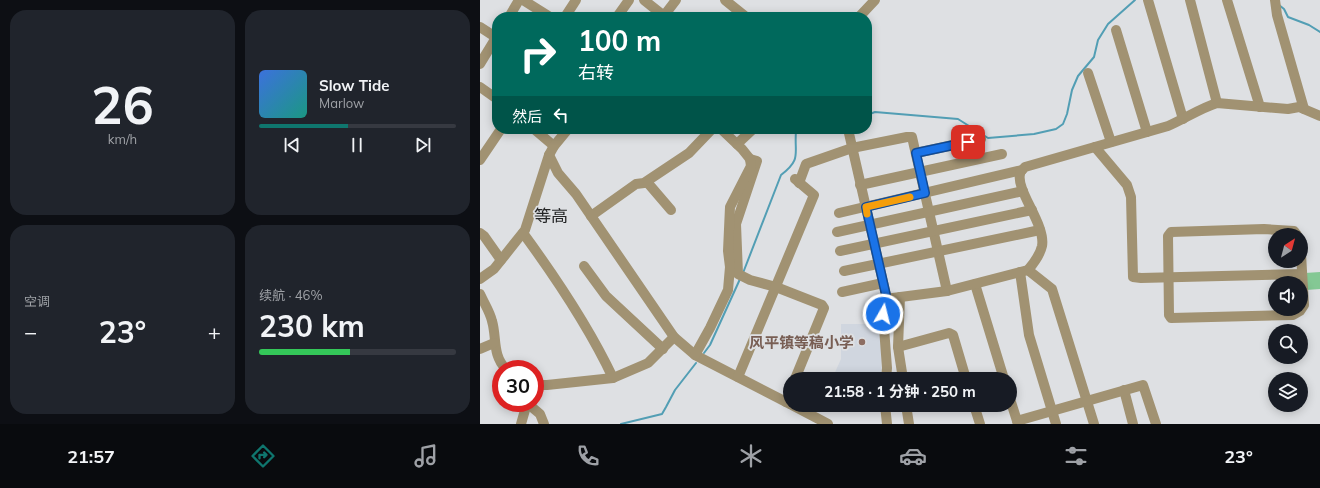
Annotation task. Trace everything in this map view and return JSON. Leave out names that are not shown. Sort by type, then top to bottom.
[{"type":"street","points":[[512,12],[519,0]]},
{"type":"street","points":[[523,0],[542,12]]},
{"type":"street","points":[[568,12],[576,0]]},
{"type":"street","points":[[621,12],[629,0]]},
{"type":"street","points":[[644,0],[662,12]]},
{"type":"street","points":[[669,12],[676,0]]},
{"type":"street","points":[[725,0],[733,12]]},
{"type":"street","points":[[864,12],[875,0]]},
{"type":"street","points":[[1148,0],[1183,119]]},
{"type":"street","points":[[1190,0],[1217,103]]},
{"type":"street","points":[[1227,0],[1260,107]]},
{"type":"street","points":[[1275,0],[1277,15],[1304,109]]},
{"type":"street","points":[[480,27],[492,34]]},
{"type":"street","points":[[1116,30],[1146,132]]},
{"type":"street","points":[[480,64],[492,45]]},
{"type":"street","points":[[1088,73],[1111,142]]},
{"type":"street","points":[[480,86],[492,95]]},
{"type":"street","points":[[838,213],[1022,170],[1025,167],[1168,126],[1217,103],[1288,109],[1299,107],[1320,116]]},
{"type":"street","points":[[480,160],[498,134]]},
{"type":"street","points":[[540,134],[554,146]]},
{"type":"street","points":[[480,279],[494,269],[525,230],[549,155],[564,134]]},
{"type":"street","points":[[591,216],[636,184],[647,182],[689,153],[707,134]]},
{"type":"street","points":[[695,355],[728,290],[730,267],[728,250],[730,207],[751,166],[750,159],[726,134]]},
{"type":"street","points":[[737,144],[748,134]]},
{"type":"street","points":[[849,134],[886,295],[883,314],[887,372]]},
{"type":"street","points":[[738,377],[814,195],[797,181],[806,164],[852,148],[912,137],[947,291]]},
{"type":"street","points":[[916,153],[981,139]]},
{"type":"street","points":[[1095,147],[1127,185],[1131,197],[1133,277],[1302,274]]},
{"type":"street","points":[[860,185],[1002,154]]},
{"type":"street","points":[[549,155],[558,173],[576,194],[674,337],[695,355],[783,398]]},
{"type":"street","points":[[750,159],[757,161],[736,224],[738,274],[750,280],[776,287],[822,305],[824,308],[798,372]]},
{"type":"street","points":[[885,299],[947,291],[975,284],[1024,271],[1035,261],[1042,245],[1040,230],[1020,182],[1020,174],[1022,170]]},
{"type":"street","points":[[647,182],[671,210]]},
{"type":"street","points":[[837,232],[1023,191]]},
{"type":"street","points":[[840,251],[1032,210]]},
{"type":"street","points":[[1268,229],[1171,232],[1168,236],[1168,277],[1170,315],[1172,318],[1293,315],[1300,311],[1304,305],[1302,268]]},
{"type":"street","points":[[844,272],[1040,230]]},
{"type":"street","points":[[480,233],[484,236],[501,260]]},
{"type":"street","points":[[523,233],[546,264],[583,324],[612,378]]},
{"type":"street","points":[[584,266],[606,296],[663,349]]},
{"type":"street","points":[[1024,271],[1052,289],[1094,424]]},
{"type":"street","points":[[1024,271],[1029,335],[1056,424]]},
{"type":"street","points":[[842,292],[883,283]]},
{"type":"street","points":[[975,284],[1002,372]]},
{"type":"street","points":[[480,294],[492,320],[494,343],[500,360]]},
{"type":"street","points":[[900,297],[898,347],[902,372]]},
{"type":"street","points":[[898,347],[949,333],[953,335],[964,372]]},
{"type":"street","points":[[544,385],[612,378],[648,363],[674,337]]},
{"type":"street","points":[[480,349],[494,343]]},
{"type":"street","points":[[1014,412],[1017,422],[1143,385],[1156,424]]},
{"type":"street","points":[[1124,390],[1133,424]]},
{"type":"street","points":[[521,424],[524,412]]},
{"type":"street","points":[[538,412],[544,424]]},
{"type":"street","points":[[808,412],[828,424]]},
{"type":"street","points":[[886,412],[887,424]]},
{"type":"street","points":[[907,412],[909,424]]},
{"type":"street","points":[[976,412],[980,424]]},
{"type":"shaded area","name":"风平镇等稿小学","points":[[841,324],[883,324],[881,372],[835,372],[841,359]]},
{"type":"green space","points":[[1320,272],[1320,289],[1308,290],[1308,276],[1305,276],[1305,273]]},
{"type":"waterway","points":[[872,113],[875,112],[958,119],[988,138],[1034,134],[1056,129],[1063,124],[1067,114],[1072,90],[1078,76],[1094,57],[1098,40],[1108,24],[1135,0]]},
{"type":"waterway","points":[[1279,5],[1284,9],[1288,17],[1309,25],[1320,32]]},
{"type":"waterway","points":[[743,273],[781,175],[792,165],[796,156],[796,134]]},
{"type":"waterway","points":[[704,353],[710,345],[740,279]]},
{"type":"waterway","points":[[621,424],[662,414],[675,390],[696,363]]},
{"type":"slow traffic","points":[[867,214],[866,207],[910,197]]},
{"type":"place","name":"风平镇等稿小学","points":[[862,342]]},
{"type":"district","name":"等高","points":[[551,215]]},
{"type":"route","points":[[883,314],[886,295],[866,207],[925,193],[916,153],[968,142]]}]
